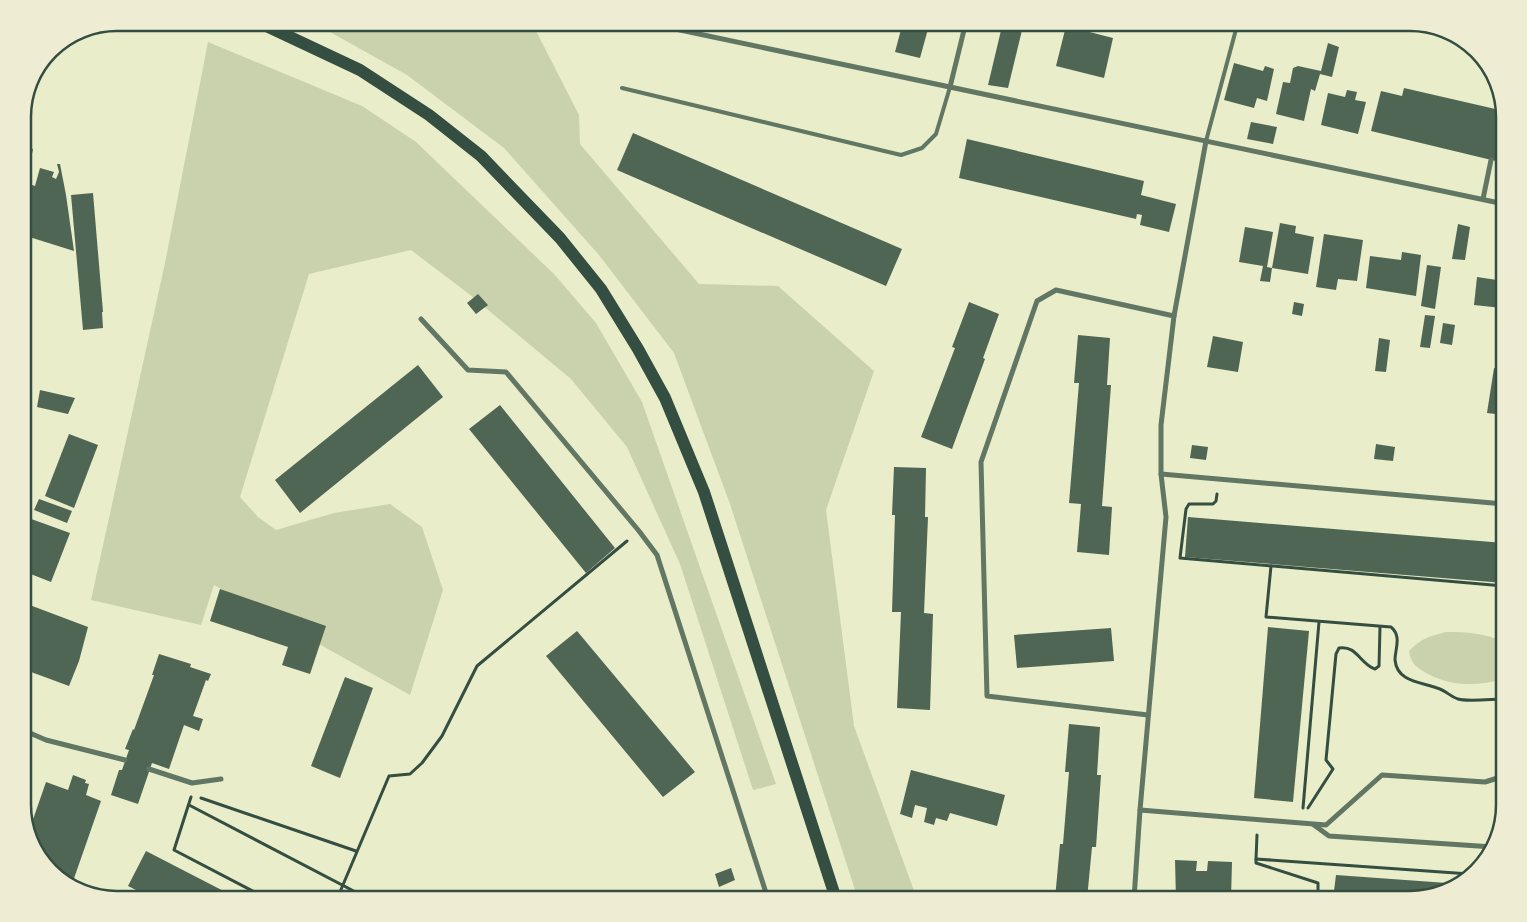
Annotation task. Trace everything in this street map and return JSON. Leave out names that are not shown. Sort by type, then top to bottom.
[{"type":"main road","points":[[277,31],[360,70],[429,115],[481,156],[560,238],[601,289],[638,349],[665,398],[704,492],[833,891]]},
{"type":"street","points":[[685,31],[1496,202]]},
{"type":"street","points":[[950,87],[964,31]]},
{"type":"street","points":[[1135,891],[1166,517],[1161,474],[1160,425],[1174,316],[1206,141]]},
{"type":"street","points":[[1483,199],[1491,160]]},
{"type":"street","points":[[1148,715],[986,696],[982,462],[1037,301],[1056,290],[1174,316]]},
{"type":"street","points":[[422,319],[468,370],[506,372],[657,555],[765,891]]},
{"type":"street","points":[[1161,474],[1496,503]]},
{"type":"street","points":[[31,733],[46,740],[126,760]]},
{"type":"street","points":[[150,769],[192,783],[221,779]]},
{"type":"street","points":[[1140,810],[1326,825],[1382,775],[1485,782],[1496,779]]},
{"type":"street","points":[[1314,824],[1329,836],[1485,846]]},
{"type":"lane","points":[[1206,141],[1236,31]]},
{"type":"lane","points":[[622,88],[901,155],[922,148],[936,134],[950,87]]},
{"type":"path","points":[[1227,495],[1217,494],[1216,501],[1213,504],[1189,504],[1186,509],[1180,558],[1496,585]]},
{"type":"path","points":[[340,891],[389,776],[410,774],[422,763],[442,736],[477,666],[639,531]]},
{"type":"path","points":[[1271,566],[1266,617],[1391,627],[1396,631],[1397,636],[1395,661],[1398,670],[1405,677],[1424,685],[1436,687],[1458,699],[1496,699]]},
{"type":"path","points":[[1303,810],[1318,622]]},
{"type":"path","points":[[1294,810],[1307,810],[1333,769],[1326,760],[1336,654],[1339,648],[1346,647],[1375,669],[1379,666],[1380,627]]},
{"type":"path","points":[[251,891],[174,850],[191,794],[356,851]]},
{"type":"path","points":[[189,805],[353,891]]},
{"type":"path","points":[[1258,820],[1256,863],[1318,882],[1318,891]]},
{"type":"path","points":[[1256,859],[1461,873]]},
{"type":"green space","points":[[328,31],[536,31],[579,115],[580,144],[699,284],[778,286],[874,371],[826,510],[854,726],[914,891],[855,891],[730,504],[674,353],[599,255],[504,148],[407,75]]},
{"type":"green space","points":[[208,42],[362,106],[416,142],[554,274],[596,323],[642,402],[776,784],[753,790],[680,564],[627,447],[571,379],[469,294],[411,250],[309,274],[240,497],[258,517],[276,530],[334,513],[390,504],[422,527],[443,590],[410,695],[214,585],[201,625],[91,600],[165,263]]},
{"type":"green space","points":[[1446,632],[1461,632],[1496,639],[1496,681],[1475,684],[1456,683],[1437,678],[1418,668],[1411,659],[1409,651],[1426,638]]},
{"type":"building","points":[[901,31],[927,31],[920,58],[895,52]]},
{"type":"building","points":[[1001,31],[1022,31],[1008,88],[988,85]]},
{"type":"building","points":[[1065,31],[1086,31],[1113,38],[1104,78],[1056,66]]},
{"type":"building","points":[[1328,43],[1339,47],[1332,77],[1320,74],[1315,91],[1311,89],[1304,121],[1276,114],[1283,82],[1290,83],[1293,68],[1298,66],[1321,71]]},
{"type":"building","points":[[1234,63],[1263,71],[1265,66],[1274,69],[1267,101],[1257,98],[1254,108],[1224,100]]},
{"type":"building","points":[[1404,88],[1496,109],[1496,161],[1371,131],[1381,91],[1402,96]]},
{"type":"building","points":[[1347,90],[1357,92],[1355,100],[1366,102],[1358,134],[1321,125],[1328,93],[1345,97]]},
{"type":"building","points":[[1251,122],[1277,127],[1273,144],[1247,139]]},
{"type":"building","points":[[633,133],[902,249],[886,286],[617,170]]},
{"type":"building","points":[[967,139],[1144,181],[1141,195],[1176,204],[1169,232],[1140,225],[1142,215],[1137,214],[1136,219],[959,178]]},
{"type":"building","points":[[57,164],[60,164],[74,251],[31,238],[31,185],[35,186],[40,168],[54,172],[52,177],[56,179],[59,172]]},
{"type":"building","points":[[93,193],[103,328],[83,330],[71,195]]},
{"type":"building","points":[[1280,223],[1296,226],[1295,233],[1314,237],[1308,274],[1272,268]]},
{"type":"building","points":[[1458,224],[1470,227],[1465,260],[1452,259]]},
{"type":"building","points":[[1245,227],[1273,232],[1267,267],[1272,268],[1270,282],[1260,281],[1263,266],[1239,262]]},
{"type":"building","points":[[1324,234],[1363,240],[1357,281],[1338,279],[1336,290],[1316,287]]},
{"type":"building","points":[[1402,252],[1421,255],[1416,296],[1366,288],[1370,256],[1401,260]]},
{"type":"building","points":[[1427,265],[1441,267],[1435,309],[1421,306]]},
{"type":"building","points":[[1477,277],[1496,280],[1496,307],[1474,305]]},
{"type":"building","points":[[478,294],[488,305],[476,314],[467,303]]},
{"type":"building","points":[[969,302],[999,314],[983,358],[985,359],[952,449],[921,437],[955,348],[952,347]]},
{"type":"building","points":[[1294,302],[1304,304],[1302,316],[1292,314]]},
{"type":"building","points":[[1425,315],[1435,316],[1430,348],[1420,347]]},
{"type":"building","points":[[1443,323],[1455,325],[1452,345],[1440,343]]},
{"type":"building","points":[[1078,335],[1110,338],[1107,385],[1111,385],[1102,506],[1112,507],[1109,555],[1077,552],[1081,504],[1069,503],[1079,383],[1074,383]]},
{"type":"building","points":[[1213,336],[1243,342],[1238,372],[1207,367]]},
{"type":"building","points":[[1379,338],[1390,340],[1386,372],[1375,371]]},
{"type":"building","points":[[418,365],[443,397],[300,513],[275,480]]},
{"type":"building","points":[[1494,368],[1496,368],[1496,414],[1487,413]]},
{"type":"building","points":[[40,390],[75,398],[68,414],[37,407]]},
{"type":"building","points":[[500,405],[615,548],[586,573],[469,429]]},
{"type":"building","points":[[69,434],[98,445],[74,508],[45,496]]},
{"type":"building","points":[[1376,444],[1395,447],[1393,461],[1374,459]]},
{"type":"building","points":[[1192,445],[1208,447],[1206,460],[1190,458]]},
{"type":"building","points":[[894,467],[926,468],[925,517],[928,517],[924,613],[933,614],[930,710],[897,708],[901,612],[892,612],[895,515],[892,515]]},
{"type":"building","points":[[39,499],[72,511],[67,523],[34,510]]},
{"type":"building","points":[[1188,517],[1496,542],[1496,582],[1185,557]]},
{"type":"building","points":[[31,519],[70,533],[51,582],[31,574]]},
{"type":"building","points":[[220,589],[326,626],[310,674],[282,665],[288,647],[210,621]]},
{"type":"building","points":[[31,606],[88,627],[79,661],[69,686],[31,672]]},
{"type":"building","points":[[1268,627],[1309,631],[1293,802],[1254,798]]},
{"type":"building","points":[[1111,628],[1114,661],[1017,668],[1014,635]]},
{"type":"building","points":[[577,631],[695,772],[663,797],[546,656]]},
{"type":"building","points":[[159,654],[191,664],[190,667],[211,674],[208,681],[206,680],[193,716],[203,719],[199,731],[184,725],[169,769],[152,763],[138,804],[111,795],[119,770],[122,770],[129,750],[125,749],[154,675],[152,675]]},
{"type":"building","points":[[345,677],[373,688],[340,778],[311,766]]},
{"type":"building","points":[[1069,724],[1100,727],[1097,775],[1101,775],[1096,847],[1092,847],[1088,891],[1056,891],[1060,844],[1063,844],[1069,772],[1065,772]]},
{"type":"building","points":[[911,770],[1005,795],[997,826],[950,813],[947,821],[936,818],[934,825],[924,822],[927,808],[915,805],[912,818],[900,814]]},
{"type":"building","points":[[73,775],[86,780],[85,783],[89,784],[86,795],[101,801],[74,879],[61,869],[46,853],[40,843],[33,820],[46,782],[68,790]]},
{"type":"building","points":[[146,851],[224,891],[138,891],[128,886]]},
{"type":"building","points":[[1175,860],[1197,861],[1196,871],[1207,871],[1208,861],[1232,862],[1231,891],[1176,891]]},
{"type":"building","points":[[731,868],[735,880],[719,887],[715,874]]},
{"type":"building","points":[[1336,875],[1445,883],[1432,888],[1410,891],[1334,891]]}]
